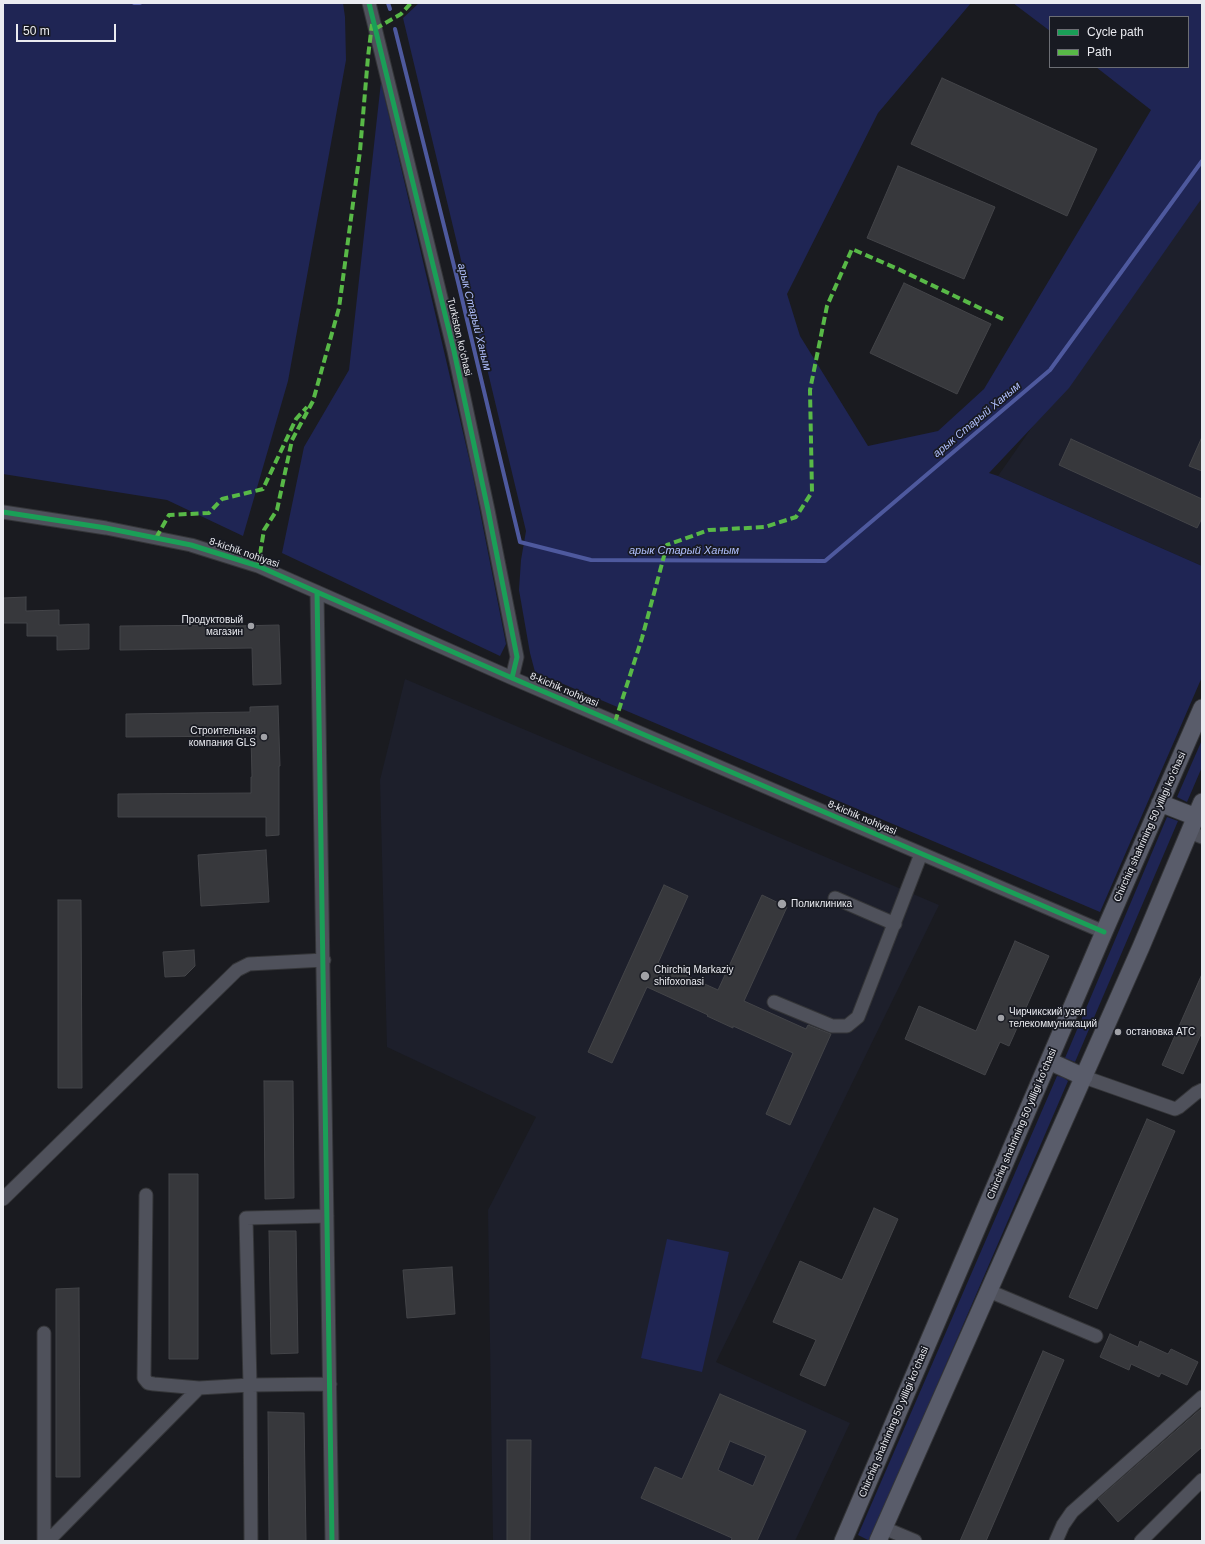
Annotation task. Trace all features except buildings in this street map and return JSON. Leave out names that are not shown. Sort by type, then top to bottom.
[{"type":"main road","name":"Chirchiq shahrining 50 yilligi koʻchasi","points":[[843,1541],[1104,932],[1202,708]]},
{"type":"main road","points":[[881,1535],[1197,822],[1160,803]]},
{"type":"main road","points":[[1050,1061],[1084,1077]]},
{"type":"street","name":"Turkiston ko‘chasi","points":[[369,3],[454,351],[487,502],[517,658],[512,678]]},
{"type":"street","name":"8-kichik nohiyasi","points":[[3,512],[106,528],[192,545],[258,566],[512,678],[1104,932]]},
{"type":"street","points":[[317,592],[332,1541]]},
{"type":"street","points":[[774,1002],[832,1026],[847,1026],[858,1017],[921,854]]},
{"type":"street","points":[[835,898],[895,924]]},
{"type":"street","points":[[3,1199],[237,970],[249,964],[324,960]]},
{"type":"street","points":[[1084,1077],[1175,1109],[1179,1108],[1202,1090]]},
{"type":"street","points":[[146,1195],[144,1378],[148,1383],[200,1388],[250,1385],[330,1384]]},
{"type":"street","points":[[251,1541],[250,1385],[246,1218],[327,1216]]},
{"type":"street","points":[[989,1291],[1096,1336]]},
{"type":"street","points":[[44,1333],[44,1541]]},
{"type":"street","points":[[48,1541],[200,1388]]},
{"type":"street","points":[[1056,1541],[1063,1525],[1072,1512],[1202,1397]]},
{"type":"street","points":[[1141,1541],[1202,1480]]},
{"type":"street","points":[[881,1535],[915,1541]]},
{"type":"shaded area","points":[[3,3],[343,3],[345,17],[346,60],[288,381],[243,536],[167,500],[3,474]]},
{"type":"shaded area","points":[[419,3],[971,3],[878,113],[787,294],[800,336],[868,446],[938,431],[984,389],[1151,110],[1097,68],[1189,68],[1189,16],[1049,16],[1049,30],[1013,3],[1202,3],[1202,198],[1069,388],[989,473],[1202,566],[1202,677],[1100,912],[535,672],[530,653],[519,590],[521,560],[526,531],[403,18]]},
{"type":"shaded area","points":[[381,82],[472,471],[506,644],[500,656],[282,553],[304,447],[349,370]]},
{"type":"shaded area","points":[[1202,183],[1202,566],[998,476]]},
{"type":"shaded area","name":"Chirchiq Markaziy shifoxonasi","points":[[405,679],[939,905],[716,1362],[850,1423],[795,1541],[493,1541],[488,1210],[536,1117],[387,1047],[380,780]]},
{"type":"shaded area","points":[[1202,740],[1202,767],[1187,802],[1177,797]]},
{"type":"shaded area","points":[[1167,817],[1178,821],[1075,1062],[1065,1058]]},
{"type":"shaded area","points":[[1057,1076],[1063,1077],[1068,1081],[870,1541],[858,1535]]},
{"type":"shaded area","points":[[667,1239],[729,1252],[702,1372],[641,1358]]},
{"type":"waterway","points":[[134,3],[140,3]]},
{"type":"waterway","name":"арык Старый Ханым","points":[[388,3],[390,9]]},
{"type":"waterway","name":"арык Старый Ханым","points":[[395,29],[458,282],[520,542],[591,560],[825,561],[1050,370],[1202,161]]},
{"type":"marked path","points":[[375,29],[401,14],[411,3]]},
{"type":"marked path","points":[[258,566],[264,530],[277,510],[292,440],[313,401],[339,308],[360,151],[372,24]]},
{"type":"marked path","points":[[615,722],[642,638],[667,545],[709,530],[765,527],[796,517],[812,492],[810,390],[827,306],[852,249],[898,269],[1005,320]]},
{"type":"marked path","points":[[156,538],[169,515],[209,513],[222,499],[263,489],[296,419],[307,407]]},
{"type":"cycle path","points":[[369,3],[454,351],[488,510],[517,657],[512,678]]},
{"type":"cycle path","points":[[3,512],[106,528],[191,545],[258,566],[512,678],[1104,932]]},
{"type":"cycle path","points":[[317,592],[332,1541]]},
{"type":"place","name":"Продуктовый магазин","points":[[251,626]]},
{"type":"place","name":"Строительная компания GLS","points":[[264,737]]},
{"type":"place","name":"Поликлиника","points":[[782,904]]},
{"type":"place","name":"Chirchiq Markaziy shifoxonasi","points":[[645,976]]},
{"type":"place","name":"Чирчикский узел телекоммуникаций","points":[[1001,1018]]},
{"type":"place","name":"остановка АТС","points":[[1118,1032]]}]
